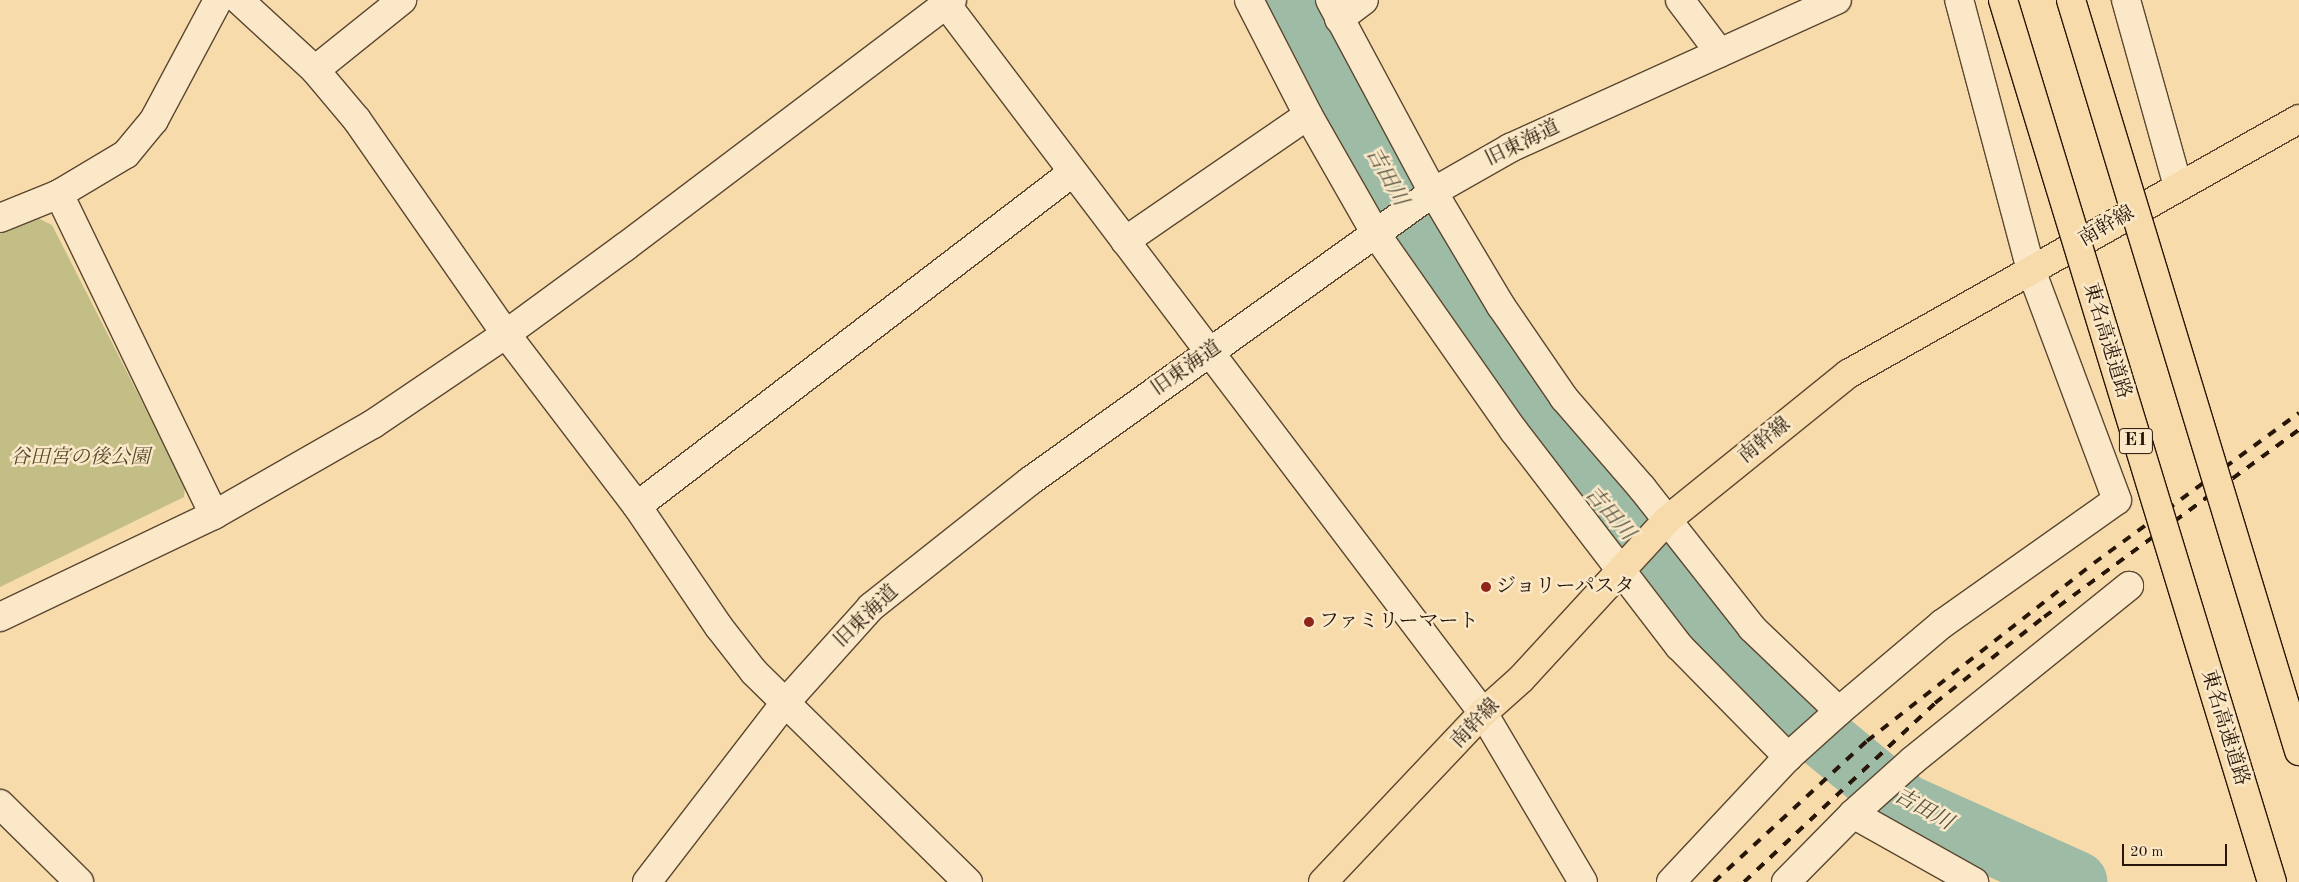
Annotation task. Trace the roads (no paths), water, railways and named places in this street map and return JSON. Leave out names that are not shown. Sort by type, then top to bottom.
[{"type":"main road","name":"東名高速道路","points":[[2003,0],[2272,882]]},
{"type":"main road","points":[[2071,0],[2299,751]]},
{"type":"main road","name":"南幹線","points":[[1323,882],[1483,713],[1521,679],[1667,520],[1848,374],[2299,119]]},
{"type":"street","points":[[0,218],[59,194],[126,154],[154,120],[218,0]]},
{"type":"street","points":[[239,0],[315,70],[357,120],[506,334],[637,506],[719,627],[754,672],[964,881]]},
{"type":"street","points":[[315,70],[402,0]]},
{"type":"street","points":[[1248,0],[1308,115],[1376,234],[1514,431],[1679,646],[1788,757]]},
{"type":"street","points":[[1364,0],[1334,10],[1433,192],[1500,306],[1564,398],[1667,520],[1752,628],[1838,711]]},
{"type":"street","points":[[1680,0],[1720,53]]},
{"type":"street","name":"旧東海道","points":[[647,882],[785,703],[871,607],[1030,481],[1433,192],[1510,148],[1837,0]]},
{"type":"street","points":[[1671,882],[1788,757],[1838,711],[1942,624],[2117,500],[2031,270],[1959,0]]},
{"type":"street","points":[[2126,0],[2178,186]]},
{"type":"street","points":[[0,617],[214,515],[374,424],[506,334],[947,2],[1125,241],[1483,713],[1583,882]]},
{"type":"street","points":[[1125,241],[1308,115]]},
{"type":"street","points":[[637,506],[1073,172]]},
{"type":"street","points":[[59,194],[214,515]]},
{"type":"street","points":[[1786,882],[1853,814],[1912,761],[2129,586]]},
{"type":"street","points":[[0,804],[79,882]]},
{"type":"street","points":[[1853,814],[1974,882]]},
{"type":"waterway","name":"吉田川","points":[[1293,0],[1375,159],[1465,316],[1577,477],[1700,618],[1797,716],[1905,805],[2076,882]]},
{"type":"railway","points":[[1714,882],[1867,741],[2094,563],[2299,413]]},
{"type":"railway","points":[[1744,882],[1935,703],[2044,617],[2299,430]]},
{"type":"place","name":"ジョリーパスタ","points":[[1486,587]]},
{"type":"place","name":"ファミリーマート","points":[[1309,622]]},
{"type":"park label","name":"谷田宮の後公園","points":[[80,458]]}]
